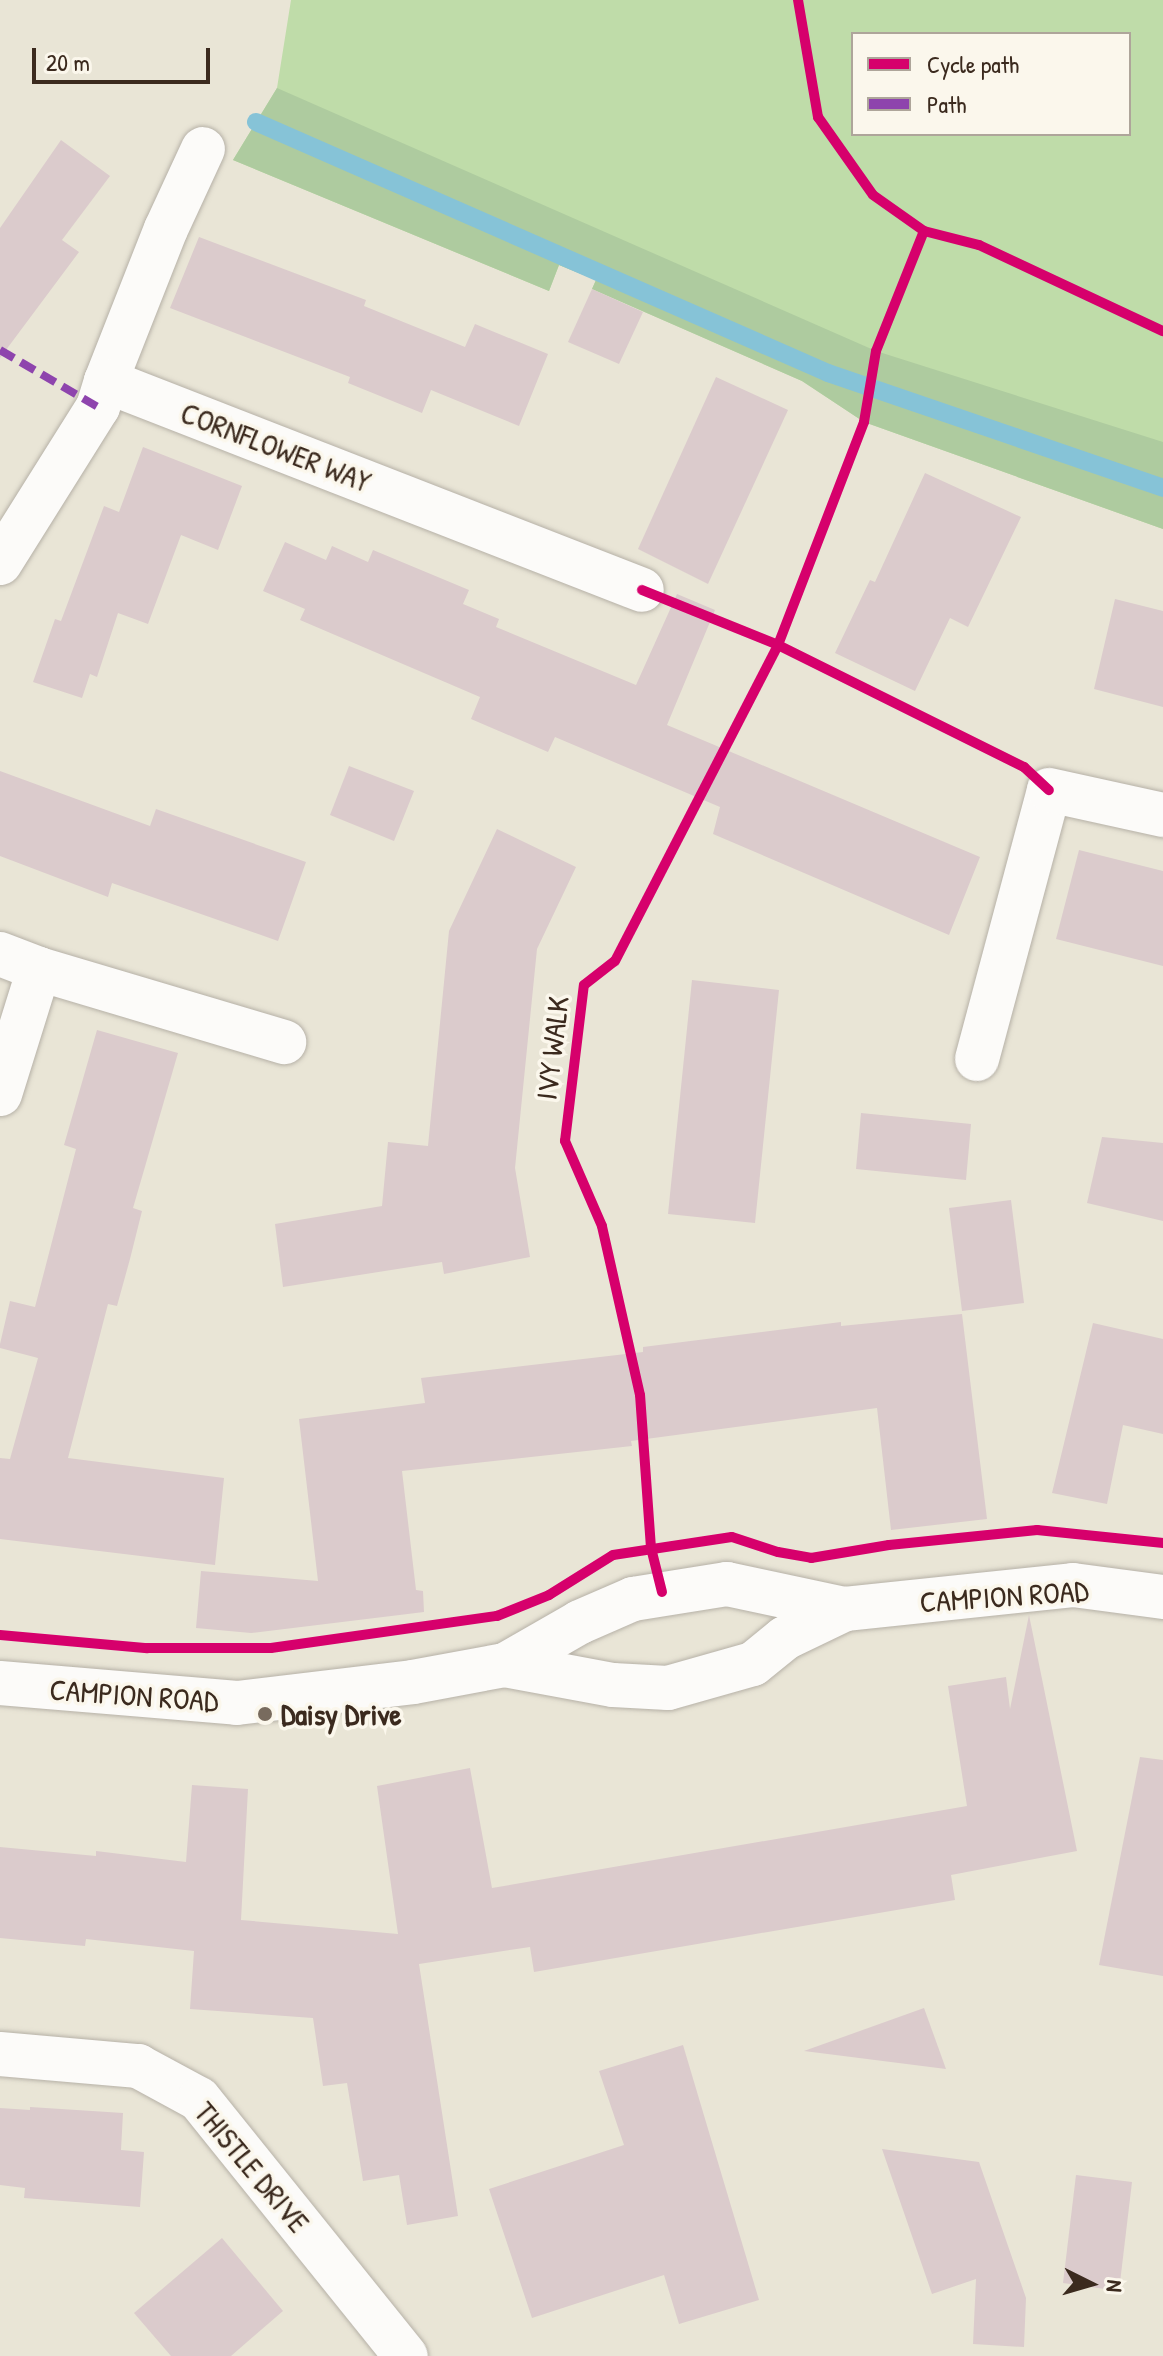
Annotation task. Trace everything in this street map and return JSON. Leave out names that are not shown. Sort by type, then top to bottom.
[{"type":"street","points":[[0,563],[98,407],[166,229],[203,149]]},
{"type":"street","name":"CORNFLOWER WAY","points":[[106,381],[642,590]]},
{"type":"street","points":[[977,1059],[1049,790],[1163,815]]},
{"type":"street","points":[[0,1094],[20,961],[284,1042]]},
{"type":"street","name":"CAMPION ROAD","points":[[0,1683],[237,1703],[413,1682],[505,1665],[580,1622],[633,1599],[727,1584],[845,1609],[1073,1585],[1163,1597]]},
{"type":"street","name":"CAMPION ROAD","points":[[505,1665],[613,1685],[668,1688],[753,1664],[785,1638],[845,1609]]},
{"type":"street","name":"THISTLE DRIVE","points":[[0,2054],[138,2066],[199,2099],[406,2356]]},
{"type":"green space","points":[[291,0],[1163,0],[1163,529],[864,422],[802,381],[592,289],[596,280],[559,265],[549,291],[233,160],[277,88]]},
{"type":"green space","points":[[277,88],[876,351],[1163,442],[1163,529],[864,422],[802,381],[592,289],[596,280],[559,265],[549,291],[233,160]]},
{"type":"building","points":[[61,140],[110,176],[62,240],[79,252],[0,358],[0,228]]},
{"type":"building","points":[[199,237],[366,300],[364,306],[465,347],[475,324],[548,354],[519,426],[431,390],[422,413],[348,383],[350,377],[170,308]]},
{"type":"building","points":[[592,289],[643,312],[619,364],[568,342]]},
{"type":"building","points":[[716,377],[788,410],[708,584],[638,549]]},
{"type":"building","points":[[143,447],[242,486],[218,550],[181,535],[148,624],[118,613],[97,677],[90,674],[82,698],[33,682],[55,619],[61,621],[104,506],[119,512]]},
{"type":"building","points":[[925,473],[1021,517],[968,627],[950,618],[915,691],[835,653],[870,580],[875,582]]},
{"type":"building","points":[[285,542],[326,560],[332,546],[368,562],[373,550],[469,590],[463,604],[499,619],[496,627],[636,685],[677,594],[715,610],[667,725],[980,857],[949,935],[713,834],[720,807],[555,737],[548,752],[471,719],[480,697],[300,620],[305,609],[263,591]]},
{"type":"building","points":[[1115,599],[1163,611],[1163,707],[1094,689]]},
{"type":"building","points":[[349,766],[414,791],[394,841],[330,815]]},
{"type":"building","points":[[0,771],[150,826],[156,809],[306,862],[278,941],[112,883],[108,897],[0,856]]},
{"type":"building","points":[[497,829],[576,867],[537,949],[515,1168],[530,1257],[444,1274],[442,1262],[283,1287],[275,1224],[382,1206],[388,1142],[428,1146],[449,931]]},
{"type":"building","points":[[1079,850],[1163,871],[1163,966],[1056,939]]},
{"type":"building","points":[[692,980],[779,990],[755,1223],[668,1214]]},
{"type":"building","points":[[97,1030],[178,1053],[133,1208],[142,1211],[130,1259],[117,1306],[108,1304],[68,1458],[224,1478],[215,1565],[0,1539],[0,1458],[10,1459],[38,1358],[0,1348],[0,1344],[10,1301],[35,1307],[76,1149],[64,1145]]},
{"type":"building","points":[[861,1113],[971,1124],[966,1180],[856,1169]]},
{"type":"building","points":[[1102,1137],[1163,1143],[1163,1221],[1087,1203]]},
{"type":"building","points":[[1011,1200],[1024,1303],[962,1311],[949,1208]]},
{"type":"building","points":[[962,1314],[987,1519],[891,1530],[877,1408],[631,1441],[632,1446],[402,1471],[416,1590],[423,1591],[424,1612],[251,1633],[196,1628],[201,1571],[318,1581],[299,1419],[425,1403],[421,1378],[643,1352],[643,1347],[841,1322],[841,1326]]},
{"type":"building","points":[[1093,1323],[1163,1339],[1163,1434],[1123,1425],[1107,1504],[1052,1493]]},
{"type":"building","points":[[1029,1615],[1077,1851],[951,1875],[955,1900],[534,1972],[530,1947],[419,1964],[458,2216],[407,2225],[399,2175],[363,2181],[347,2083],[323,2086],[313,2018],[190,2009],[194,1951],[86,1939],[85,1946],[0,1938],[0,1847],[96,1856],[96,1851],[186,1862],[192,1785],[248,1789],[241,1920],[398,1934],[377,1786],[470,1768],[492,1888],[967,1806],[948,1686],[1006,1677],[1010,1709]]},
{"type":"building","points":[[1140,1757],[1163,1760],[1163,1976],[1099,1965]]},
{"type":"building","points":[[924,2008],[946,2069],[804,2051]]},
{"type":"building","points":[[683,2045],[759,2300],[679,2324],[664,2275],[532,2318],[489,2189],[624,2145],[599,2071]]},
{"type":"building","points":[[30,2107],[123,2113],[121,2150],[144,2152],[140,2207],[24,2198],[25,2188],[0,2185],[0,2108],[30,2110]]},
{"type":"building","points":[[882,2149],[979,2162],[1026,2298],[1024,2347],[973,2344],[976,2279],[932,2294]]},
{"type":"building","points":[[1076,2175],[1132,2182],[1119,2291],[1063,2283]]},
{"type":"building","points":[[222,2238],[283,2311],[231,2356],[171,2356],[134,2313]]},
{"type":"waterway","points":[[256,122],[828,373],[1163,488]]},
{"type":"marked path","points":[[0,350],[98,407]]},
{"type":"cycle path","points":[[798,0],[818,117],[873,195],[924,231]]},
{"type":"cycle path","name":"IVY WALK","points":[[662,1592],[651,1548],[640,1395],[602,1226],[565,1141],[584,985],[615,961],[778,645],[864,422],[876,351],[924,231],[979,245],[1163,331]]},
{"type":"cycle path","points":[[642,590],[778,645],[1024,767],[1049,790]]},
{"type":"cycle path","points":[[0,1635],[147,1648],[271,1648],[497,1616],[549,1595],[613,1555],[732,1537],[778,1552],[811,1558],[889,1545],[1037,1530],[1163,1543]]},
{"type":"place","name":"Daisy Drive","points":[[265,1714]]}]
